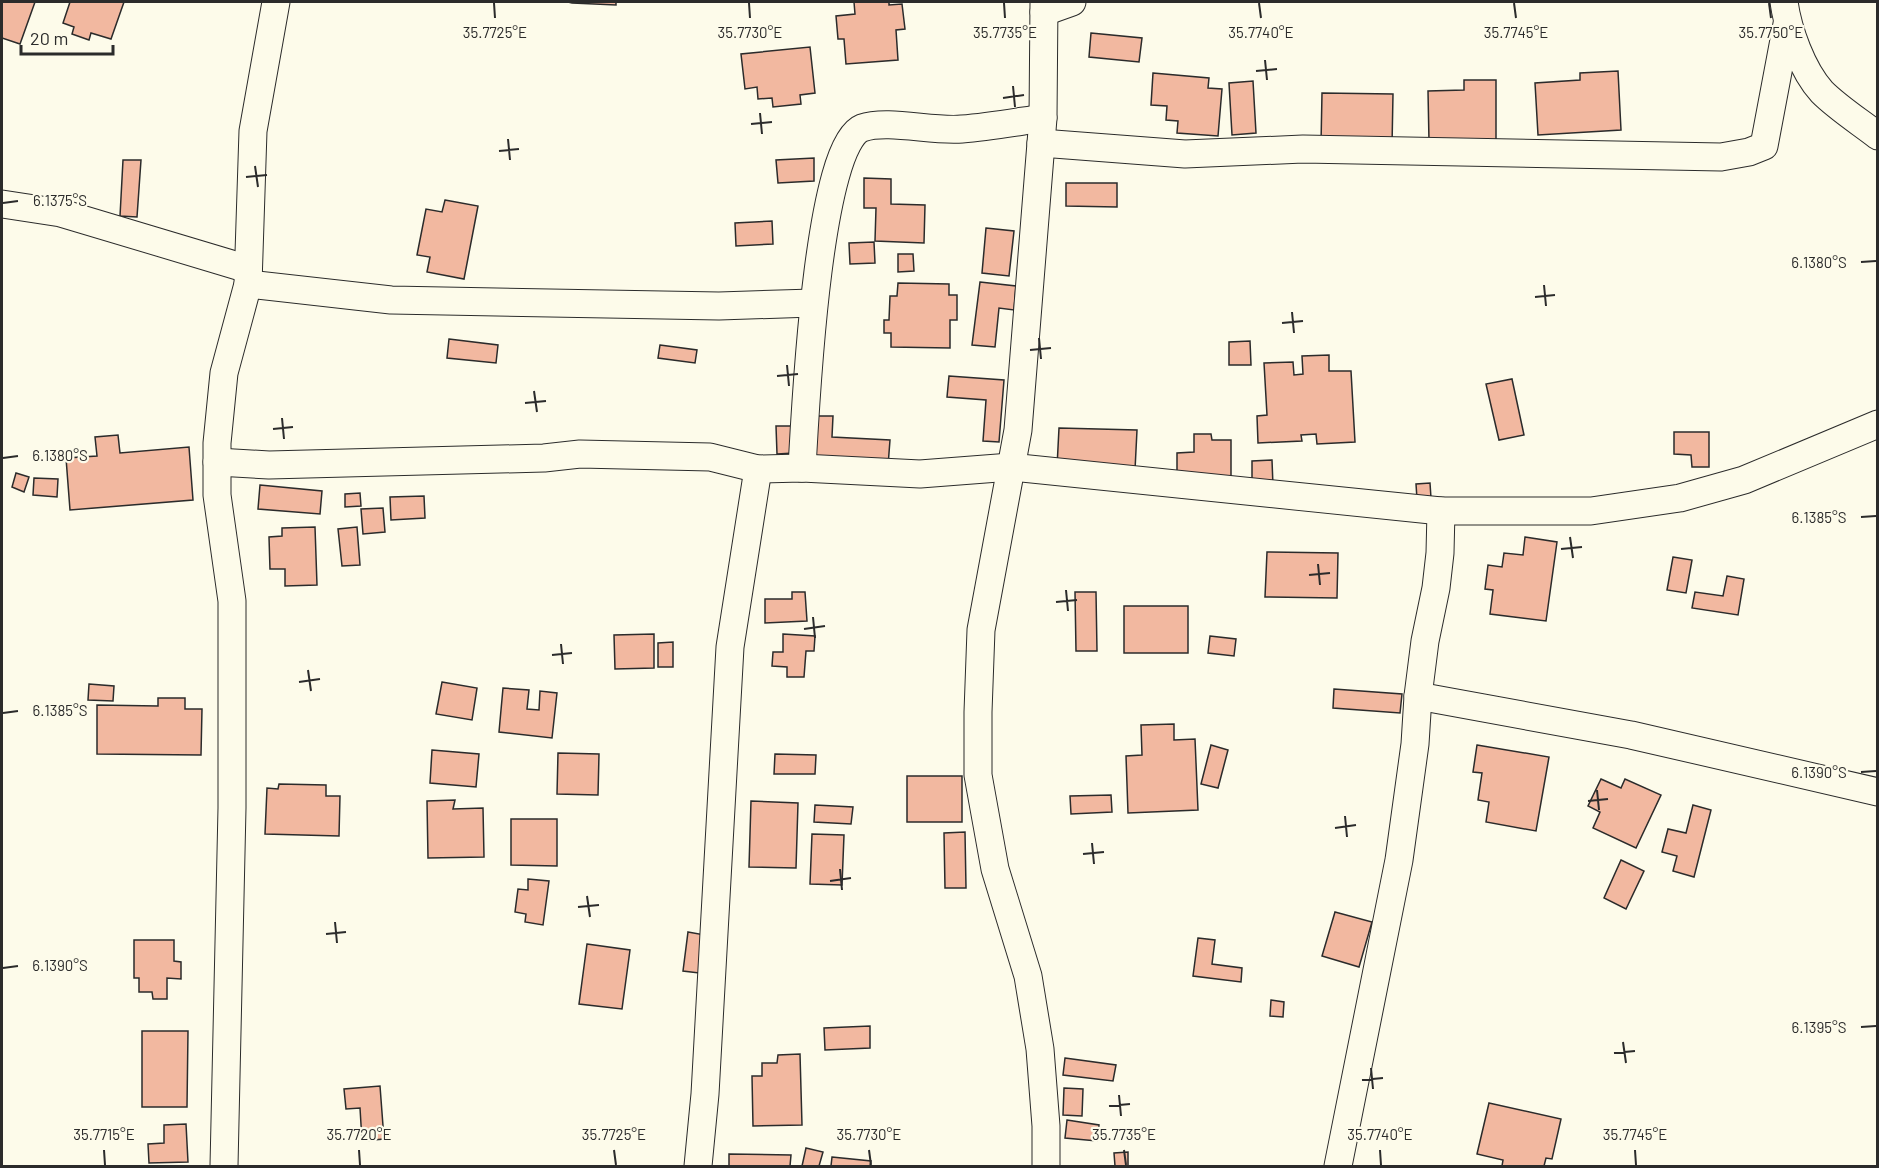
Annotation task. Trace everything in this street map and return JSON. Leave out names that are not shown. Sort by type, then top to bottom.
[{"type":"street","points":[[224,1167],[232,808],[232,601],[217,495],[217,462],[224,373],[248,276],[253,131],[276,2]]},
{"type":"street","points":[[1046,1167],[1046,1126],[1040,1049],[1028,976],[995,869],[978,775],[978,712],[981,630],[1018,430],[1042,130],[1044,7],[1072,2]]},
{"type":"street","points":[[802,468],[813,303],[832,186],[847,144],[860,129],[891,125],[961,130],[1042,130],[1185,154],[1303,149],[1721,157],[1749,152],[1764,146],[1785,13]]},
{"type":"street","points":[[1785,13],[1802,60],[1822,91],[1878,136]]},
{"type":"street","points":[[2,204],[61,213],[248,276],[391,300],[719,306],[813,303]]},
{"type":"street","points":[[217,462],[269,465],[614,454],[710,457],[758,469],[802,468],[920,474],[1011,467],[1441,511],[1591,511],[1680,498],[1744,480],[1878,424]]},
{"type":"street","points":[[698,1167],[705,1094],[730,647],[758,469]]},
{"type":"street","points":[[1338,1167],[1399,860],[1415,744],[1425,641],[1436,588],[1441,511]]},
{"type":"street","points":[[1418,696],[1630,735],[1878,792]]},
{"type":"building","points":[[2,2],[35,2],[20,44],[2,38]]},
{"type":"building","points":[[70,2],[124,2],[111,39],[91,33],[89,40],[72,34],[74,27],[63,23]]},
{"type":"building","points":[[568,2],[616,2],[616,5],[572,3]]},
{"type":"building","points":[[854,2],[902,4],[905,29],[896,30],[898,60],[846,64],[844,39],[838,39],[836,16],[855,14]]},
{"type":"building","points":[[1091,33],[1142,38],[1139,62],[1089,57]]},
{"type":"building","points":[[810,47],[815,93],[800,95],[801,104],[773,107],[772,98],[758,99],[757,87],[745,89],[741,54]]},
{"type":"building","points":[[1618,71],[1621,130],[1538,135],[1535,83],[1580,80],[1580,73]]},
{"type":"building","points":[[1153,73],[1209,78],[1208,88],[1222,89],[1218,136],[1177,133],[1178,121],[1166,120],[1167,106],[1151,105]]},
{"type":"building","points":[[1464,80],[1496,80],[1496,140],[1429,141],[1428,91],[1464,90]]},
{"type":"building","points":[[1253,81],[1256,133],[1232,135],[1229,83]]},
{"type":"building","points":[[1322,93],[1393,94],[1392,146],[1321,144]]},
{"type":"building","points":[[814,158],[814,181],[778,183],[776,160]]},
{"type":"building","points":[[123,160],[141,160],[137,217],[120,216]]},
{"type":"building","points":[[864,178],[891,179],[891,204],[925,205],[924,243],[875,241],[876,208],[864,208]]},
{"type":"building","points":[[1066,183],[1117,183],[1117,207],[1066,206]]},
{"type":"building","points":[[445,200],[478,206],[464,279],[427,272],[430,257],[417,255],[426,209],[442,212]]},
{"type":"building","points":[[772,221],[773,244],[736,246],[735,223]]},
{"type":"building","points":[[986,228],[1014,231],[1009,276],[982,273]]},
{"type":"building","points":[[874,242],[875,263],[850,264],[849,243]]},
{"type":"building","points":[[898,254],[913,254],[914,271],[898,272]]},
{"type":"building","points":[[980,282],[1016,286],[1014,310],[999,308],[995,347],[972,345]]},
{"type":"building","points":[[898,283],[949,284],[949,295],[957,295],[957,320],[950,320],[950,348],[891,347],[891,333],[884,333],[884,320],[889,320],[890,296],[897,296]]},
{"type":"building","points":[[449,339],[498,345],[496,363],[447,358]]},
{"type":"building","points":[[1250,341],[1251,365],[1229,365],[1229,342]]},
{"type":"building","points":[[660,345],[697,350],[695,363],[658,358]]},
{"type":"building","points":[[1329,355],[1329,371],[1351,371],[1355,442],[1317,444],[1316,434],[1301,435],[1302,441],[1258,443],[1257,416],[1267,415],[1264,363],[1293,362],[1294,375],[1303,374],[1302,356]]},
{"type":"building","points":[[949,376],[1004,380],[999,442],[983,441],[986,400],[947,397]]},
{"type":"building","points":[[1512,379],[1524,435],[1499,440],[1486,384]]},
{"type":"building","points":[[817,416],[833,416],[832,437],[890,440],[888,466],[814,462]]},
{"type":"building","points":[[776,426],[793,426],[794,453],[777,454]]},
{"type":"building","points":[[1059,428],[1137,430],[1135,470],[1057,467]]},
{"type":"building","points":[[1674,432],[1709,432],[1709,467],[1692,467],[1691,455],[1674,454]]},
{"type":"building","points":[[1194,434],[1211,434],[1212,440],[1231,440],[1231,480],[1177,480],[1177,453],[1194,452]]},
{"type":"building","points":[[118,435],[120,453],[189,447],[193,500],[70,510],[66,458],[97,456],[95,437]]},
{"type":"building","points":[[1272,460],[1273,486],[1252,487],[1252,461]]},
{"type":"building","points":[[16,473],[29,477],[24,492],[12,487]]},
{"type":"building","points":[[34,478],[58,479],[57,497],[33,495]]},
{"type":"building","points":[[1430,483],[1431,498],[1417,499],[1416,484]]},
{"type":"building","points":[[260,485],[322,491],[320,514],[258,509]]},
{"type":"building","points":[[360,493],[361,506],[345,507],[345,494]]},
{"type":"building","points":[[424,496],[425,518],[391,520],[390,497]]},
{"type":"building","points":[[383,508],[385,532],[363,534],[361,509]]},
{"type":"building","points":[[315,527],[317,585],[285,586],[285,569],[270,569],[269,537],[282,536],[282,528]]},
{"type":"building","points":[[357,527],[360,565],[342,566],[338,529]]},
{"type":"building","points":[[1525,537],[1557,542],[1546,621],[1490,614],[1493,590],[1485,589],[1488,565],[1502,567],[1504,553],[1523,555]]},
{"type":"building","points":[[1267,552],[1338,553],[1337,598],[1265,597]]},
{"type":"building","points":[[1673,557],[1692,560],[1686,593],[1667,590]]},
{"type":"building","points":[[1727,576],[1744,579],[1738,615],[1692,608],[1695,592],[1723,596]]},
{"type":"building","points":[[792,592],[805,592],[807,621],[765,623],[765,599],[792,599]]},
{"type":"building","points":[[1075,592],[1096,592],[1097,651],[1076,651]]},
{"type":"building","points":[[1124,606],[1188,606],[1188,653],[1124,653]]},
{"type":"building","points":[[654,634],[654,668],[615,669],[614,635]]},
{"type":"building","points":[[783,634],[815,636],[814,651],[806,651],[804,677],[787,677],[787,667],[772,666],[773,652],[783,652]]},
{"type":"building","points":[[1210,636],[1236,639],[1234,656],[1208,653]]},
{"type":"building","points":[[673,642],[673,667],[658,667],[658,643]]},
{"type":"building","points":[[442,682],[477,688],[472,720],[436,714]]},
{"type":"building","points":[[89,684],[114,686],[113,701],[88,700]]},
{"type":"building","points":[[503,688],[529,690],[527,709],[539,710],[540,691],[557,693],[552,738],[499,732]]},
{"type":"building","points":[[1334,689],[1402,694],[1400,713],[1333,708]]},
{"type":"building","points":[[158,698],[185,698],[185,709],[202,709],[201,755],[97,754],[97,705],[158,706]]},
{"type":"building","points":[[1174,724],[1174,740],[1195,739],[1198,810],[1128,813],[1126,756],[1142,755],[1141,725]]},
{"type":"building","points":[[1211,745],[1228,750],[1218,788],[1201,784]]},
{"type":"building","points":[[1477,745],[1549,757],[1536,831],[1486,822],[1489,802],[1478,800],[1482,773],[1473,772]]},
{"type":"building","points":[[432,750],[479,754],[476,787],[430,783]]},
{"type":"building","points":[[558,753],[599,754],[598,795],[557,794]]},
{"type":"building","points":[[775,754],[816,755],[815,774],[774,774]]},
{"type":"building","points":[[907,776],[962,776],[962,822],[907,822]]},
{"type":"building","points":[[1601,779],[1621,788],[1625,779],[1661,795],[1636,848],[1593,828],[1600,812],[1588,806]]},
{"type":"building","points":[[279,784],[326,785],[326,796],[340,796],[339,836],[265,834],[267,788],[278,789]]},
{"type":"building","points":[[1111,795],[1112,812],[1071,814],[1070,796]]},
{"type":"building","points":[[455,800],[453,809],[483,808],[484,857],[428,858],[427,801]]},
{"type":"building","points":[[751,801],[798,803],[796,868],[749,867]]},
{"type":"building","points":[[815,805],[853,807],[851,824],[814,822]]},
{"type":"building","points":[[1693,805],[1711,810],[1694,877],[1673,871],[1677,856],[1662,852],[1668,829],[1686,833]]},
{"type":"building","points":[[511,819],[557,819],[557,866],[511,865]]},
{"type":"building","points":[[965,832],[966,888],[945,888],[944,833]]},
{"type":"building","points":[[812,834],[844,835],[842,885],[810,884]]},
{"type":"building","points":[[1621,860],[1644,871],[1626,909],[1604,898]]},
{"type":"building","points":[[528,879],[549,881],[543,925],[525,922],[526,914],[515,912],[518,889],[528,890]]},
{"type":"building","points":[[1335,912],[1372,922],[1359,967],[1322,956]]},
{"type":"building","points":[[688,932],[705,935],[699,973],[683,971]]},
{"type":"building","points":[[1198,938],[1215,940],[1212,964],[1242,968],[1241,982],[1193,976]]},
{"type":"building","points":[[134,940],[174,940],[174,961],[181,962],[181,979],[167,978],[167,999],[153,999],[152,992],[139,992],[139,978],[134,978]]},
{"type":"building","points":[[587,944],[630,950],[622,1009],[579,1004]]},
{"type":"building","points":[[1271,1000],[1284,1002],[1283,1017],[1270,1016]]},
{"type":"building","points":[[870,1026],[870,1048],[825,1050],[824,1028]]},
{"type":"building","points":[[142,1031],[188,1031],[187,1107],[142,1107]]},
{"type":"building","points":[[800,1054],[802,1125],[753,1126],[752,1076],[762,1076],[762,1063],[777,1063],[778,1055]]},
{"type":"building","points":[[1065,1058],[1116,1065],[1113,1081],[1063,1075]]},
{"type":"building","points":[[380,1086],[384,1139],[362,1141],[360,1108],[346,1109],[344,1089]]},
{"type":"building","points":[[1064,1088],[1083,1089],[1082,1116],[1063,1115]]},
{"type":"building","points":[[1489,1103],[1561,1119],[1552,1159],[1546,1158],[1544,1166],[1502,1166],[1503,1160],[1477,1154]]},
{"type":"building","points":[[1067,1120],[1099,1125],[1097,1141],[1065,1138]]},
{"type":"building","points":[[186,1124],[188,1162],[149,1163],[148,1144],[164,1143],[164,1125]]},
{"type":"building","points":[[806,1148],[823,1152],[819,1166],[802,1166]]},
{"type":"building","points":[[1128,1152],[1128,1166],[1115,1166],[1114,1153]]},
{"type":"building","points":[[729,1154],[791,1155],[790,1166],[729,1166]]},
{"type":"building","points":[[832,1157],[871,1161],[870,1166],[831,1166]]}]
